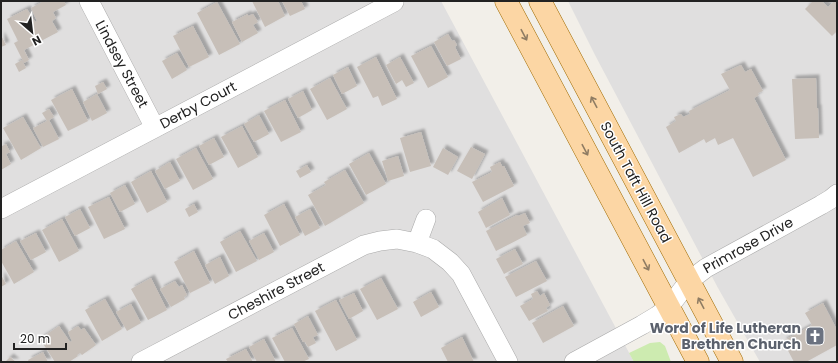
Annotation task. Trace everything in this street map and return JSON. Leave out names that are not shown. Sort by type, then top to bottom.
[{"type":"main road","points":[[506,1],[698,362]]},
{"type":"main road","name":"South Taft Hill Road","points":[[540,1],[732,362]]},
{"type":"street","name":"Lindsey Street","points":[[89,1],[155,128]]},
{"type":"street","name":"Derby Court","points":[[1,209],[394,2]]},
{"type":"street","name":"Primrose Drive","points":[[574,362],[642,325],[668,307],[689,281],[706,268],[831,199],[837,194]]},
{"type":"street","points":[[417,243],[426,219]]},
{"type":"street","name":"Cheshire Street","points":[[141,362],[364,245],[397,239],[417,243],[433,249],[450,262],[461,274],[508,362]]},
{"type":"shaded area","points":[[1,1],[441,1],[634,362],[1,362]]},
{"type":"shaded area","points":[[568,1],[837,1],[837,362],[760,362],[718,288]]},
{"type":"green space","points":[[660,342],[665,346],[671,362],[634,362],[629,353],[650,343]]},
{"type":"building","points":[[44,1],[64,1],[66,5],[53,12],[56,18],[52,21],[58,32],[24,50],[29,60],[24,63],[14,43],[18,41],[7,19],[27,9],[35,22],[37,21],[31,8]]},
{"type":"building","points":[[252,1],[278,1],[285,16],[265,27]]},
{"type":"building","points":[[282,1],[301,1],[305,9],[290,16]]},
{"type":"building","points":[[813,1],[822,1],[828,7],[834,1],[837,1],[837,31],[832,36],[805,9]]},
{"type":"building","points":[[217,2],[240,44],[219,55],[197,13]]},
{"type":"building","points":[[248,14],[248,16],[253,14],[258,22],[253,25],[258,33],[242,42],[232,22]]},
{"type":"building","points":[[193,26],[209,57],[189,67],[173,36]]},
{"type":"building","points":[[448,34],[452,41],[454,40],[457,45],[455,47],[461,59],[447,66],[434,42]]},
{"type":"building","points":[[1,35],[6,45],[1,47]]},
{"type":"building","points":[[431,46],[448,77],[428,88],[411,56]]},
{"type":"building","points":[[177,53],[187,70],[172,79],[162,61]]},
{"type":"building","points":[[376,57],[397,99],[382,106],[378,96],[373,98],[357,67]]},
{"type":"building","points":[[400,57],[414,83],[406,87],[402,80],[396,84],[386,65]]},
{"type":"building","points":[[22,60],[26,68],[19,72],[15,64]]},
{"type":"building","points":[[741,65],[745,72],[751,69],[763,91],[758,93],[759,95],[754,98],[786,160],[753,177],[733,138],[718,145],[715,138],[706,143],[704,139],[679,153],[666,127],[676,121],[674,117],[681,114],[683,117],[690,114],[689,111],[730,90],[721,74]]},
{"type":"building","points":[[348,67],[357,86],[342,94],[333,75]]},
{"type":"building","points":[[330,78],[347,109],[327,120],[310,89]]},
{"type":"building","points":[[816,78],[819,138],[795,139],[792,79]]},
{"type":"building","points":[[103,82],[107,89],[98,94],[95,86]]},
{"type":"building","points":[[72,89],[88,121],[68,131],[51,100]]},
{"type":"building","points":[[303,91],[312,110],[298,118],[288,99]]},
{"type":"building","points":[[97,94],[107,113],[92,121],[83,102]]},
{"type":"building","points":[[285,100],[301,132],[281,142],[264,111]]},
{"type":"building","points":[[49,109],[54,117],[49,120],[59,139],[43,147],[33,128],[47,121],[42,113]]},
{"type":"building","points":[[259,115],[269,134],[254,142],[244,124]]},
{"type":"building","points":[[23,117],[41,148],[21,160],[3,128]]},
{"type":"building","points":[[242,126],[258,157],[238,168],[221,137]]},
{"type":"building","points":[[421,132],[431,166],[410,172],[400,138]]},
{"type":"building","points":[[214,138],[224,157],[209,165],[199,146]]},
{"type":"building","points":[[1,144],[2,146],[6,144],[10,152],[6,154],[11,164],[1,170]]},
{"type":"building","points":[[471,147],[485,154],[472,179],[457,171]]},
{"type":"building","points":[[196,148],[213,179],[193,190],[176,159]]},
{"type":"building","points":[[443,148],[458,157],[448,175],[433,167]]},
{"type":"building","points":[[369,153],[386,184],[366,195],[349,164]]},
{"type":"building","points":[[398,156],[404,176],[388,181],[382,161]]},
{"type":"building","points":[[170,162],[180,181],[165,189],[155,171]]},
{"type":"building","points":[[500,162],[502,166],[504,166],[514,186],[483,202],[472,182],[492,172],[490,167]]},
{"type":"building","points":[[307,165],[311,172],[300,178],[296,171]]},
{"type":"building","points":[[345,170],[364,203],[325,226],[308,195],[326,185],[324,182]]},
{"type":"building","points":[[151,171],[167,202],[147,213],[131,182]]},
{"type":"building","points":[[125,185],[135,204],[120,212],[110,193]]},
{"type":"building","points":[[109,197],[125,229],[104,239],[88,207]]},
{"type":"building","points":[[502,198],[510,215],[486,228],[478,212]]},
{"type":"building","points":[[194,204],[198,212],[189,217],[185,209]]},
{"type":"building","points":[[284,204],[300,235],[280,246],[264,215]]},
{"type":"building","points":[[80,209],[90,228],[75,236],[65,217]]},
{"type":"building","points":[[310,209],[320,228],[305,236],[295,217]]},
{"type":"building","points":[[525,213],[530,223],[523,226],[527,235],[496,251],[486,231],[517,215],[518,216]]},
{"type":"building","points":[[62,219],[79,251],[59,262],[42,230]]},
{"type":"building","points":[[240,231],[257,261],[236,272],[220,242]]},
{"type":"building","points":[[36,233],[46,252],[31,260],[20,241]]},
{"type":"building","points":[[264,233],[274,252],[259,260],[249,241]]},
{"type":"building","points":[[16,241],[34,272],[14,284],[1,261],[1,250]]},
{"type":"building","points":[[515,249],[523,264],[504,274],[496,259]]},
{"type":"building","points":[[194,251],[210,283],[190,293],[174,262]]},
{"type":"building","points":[[220,257],[229,276],[215,284],[205,265]]},
{"type":"building","points":[[536,261],[547,281],[516,297],[505,277]]},
{"type":"building","points":[[1,275],[6,284],[1,287]]},
{"type":"building","points":[[151,278],[167,310],[148,320],[131,289]]},
{"type":"building","points":[[381,278],[398,309],[377,320],[360,289]]},
{"type":"building","points":[[175,281],[179,287],[182,285],[187,295],[184,297],[185,299],[171,307],[160,289]]},
{"type":"building","points":[[537,291],[540,296],[544,293],[550,305],[546,308],[548,311],[529,321],[520,306],[533,299],[531,294]]},
{"type":"building","points":[[431,292],[439,307],[421,317],[413,302]]},
{"type":"building","points":[[354,293],[363,311],[349,319],[339,300]]},
{"type":"building","points":[[105,299],[122,329],[102,341],[85,310]]},
{"type":"building","points":[[336,300],[357,340],[336,351],[315,311]]},
{"type":"building","name":"Word of Life Lutheran Brethren Church","points":[[823,303],[837,330],[837,345],[806,362],[794,362],[783,341],[812,325],[805,313]]},
{"type":"building","points":[[131,304],[141,323],[127,331],[116,312]]},
{"type":"building","points":[[563,306],[574,326],[543,343],[532,323]]},
{"type":"building","points":[[308,316],[318,335],[313,337],[316,343],[308,347],[305,342],[303,342],[294,324]]},
{"type":"building","points":[[59,326],[70,342],[72,341],[68,332],[78,326],[81,330],[84,328],[96,345],[82,355],[80,353],[69,362],[55,362],[40,339]]},
{"type":"building","points":[[292,328],[309,359],[302,362],[285,362],[272,338]]},
{"type":"building","points":[[462,337],[474,362],[448,362],[441,348]]},
{"type":"building","points":[[264,339],[276,362],[257,362],[249,347]]},
{"type":"building","points":[[246,349],[253,362],[228,362],[226,359]]},
{"type":"building","points":[[43,352],[48,362],[29,362],[28,360]]},
{"type":"building","points":[[10,357],[16,362],[5,362]]},
{"type":"place","name":"Word of Life Lutheran Brethren Church","points":[[815,336]]}]
